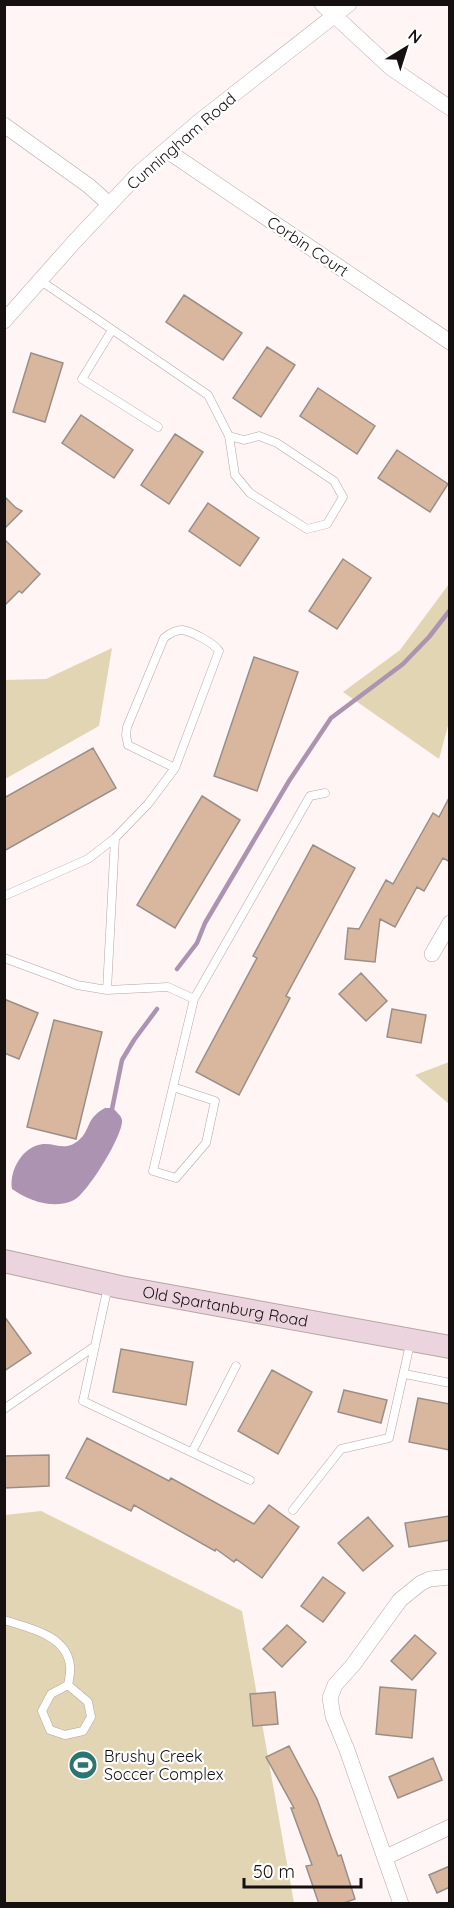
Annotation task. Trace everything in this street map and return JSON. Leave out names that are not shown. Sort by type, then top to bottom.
[{"type":"main road","name":"Old Spartanburg Road","points":[[4,1261],[108,1284],[450,1347]]},
{"type":"street","points":[[322,4],[391,68],[450,108]]},
{"type":"street","name":"Cunningham Road","points":[[4,321],[140,172],[349,4]]},
{"type":"street","points":[[4,125],[89,186],[109,204]]},
{"type":"street","name":"Corbin Court","points":[[166,150],[450,342]]},
{"type":"street","points":[[432,954],[450,923]]},
{"type":"street","points":[[402,1904],[330,1704],[332,1691],[400,1600],[421,1583],[430,1579],[450,1577]]},
{"type":"street","points":[[386,1857],[450,1827]]},
{"type":"lane","points":[[40,281],[208,395],[229,436],[235,475],[250,493],[307,529],[327,524],[343,497],[334,481],[277,443],[259,436],[244,440],[229,436]]},
{"type":"lane","points":[[112,330],[82,379],[158,427]]},
{"type":"lane","points":[[4,896],[88,859],[115,838],[148,804],[175,768],[219,651],[213,643],[182,630],[164,638],[126,735],[128,745],[175,768]]},
{"type":"lane","points":[[173,1087],[215,1101],[206,1143],[176,1178],[153,1172],[173,1087],[194,999],[310,796],[325,793]]},
{"type":"lane","points":[[107,990],[115,838]]},
{"type":"lane","points":[[4,958],[77,985],[107,990],[168,987],[194,999]]},
{"type":"lane","points":[[108,1284],[83,1401],[250,1480]]},
{"type":"lane","points":[[293,1510],[341,1449],[389,1437],[411,1341]]},
{"type":"lane","points":[[4,1409],[95,1346]]},
{"type":"lane","points":[[192,1452],[236,1366]]},
{"type":"lane","points":[[405,1374],[450,1383]]},
{"type":"lane","points":[[4,1620],[60,1642],[70,1665],[68,1685]]},
{"type":"lane","points":[[68,1685],[88,1702],[91,1717],[83,1731],[65,1736],[50,1730],[42,1711],[51,1694],[68,1685]]},
{"type":"shaded area","points":[[449,584],[449,722],[439,759],[343,692],[400,650]]},
{"type":"shaded area","points":[[112,648],[99,726],[5,779],[5,680],[46,679]]},
{"type":"shaded area","points":[[449,1062],[449,1104],[415,1075]]},
{"type":"shaded area","points":[[105,1108],[113,1108],[120,1115],[121,1127],[104,1163],[80,1195],[66,1203],[50,1204],[26,1197],[12,1189],[15,1167],[29,1149],[43,1144],[69,1146],[74,1144],[83,1136],[94,1116]]},
{"type":"shaded area","points":[[41,1511],[242,1611],[294,1903],[5,1903],[5,1515]]},
{"type":"building","points":[[184,295],[242,333],[223,360],[166,322]]},
{"type":"building","points":[[267,347],[295,365],[261,417],[233,398]]},
{"type":"building","points":[[31,353],[63,363],[45,422],[13,412]]},
{"type":"building","points":[[318,388],[375,426],[357,454],[300,416]]},
{"type":"building","points":[[81,415],[133,450],[114,478],[62,443]]},
{"type":"building","points":[[175,434],[203,452],[169,504],[141,485]]},
{"type":"building","points":[[397,450],[448,484],[430,512],[378,478]]},
{"type":"building","points":[[4,496],[22,511],[4,529]]},
{"type":"building","points":[[208,503],[259,538],[240,566],[189,531]]},
{"type":"building","points":[[4,539],[40,574],[22,593],[19,591],[4,606]]},
{"type":"building","points":[[343,559],[371,578],[337,629],[309,611]]},
{"type":"building","points":[[254,657],[298,672],[257,791],[214,776]]},
{"type":"building","points":[[93,748],[116,788],[4,851],[4,798]]},
{"type":"building","points":[[202,796],[240,820],[175,928],[137,905]]},
{"type":"building","points":[[450,796],[450,862],[443,858],[424,891],[417,887],[395,927],[380,919],[375,962],[345,959],[348,928],[359,929],[386,880],[393,884],[433,813],[439,817]]},
{"type":"building","points":[[313,845],[355,868],[286,996],[290,998],[239,1095],[196,1072],[257,958],[253,956]]},
{"type":"building","points":[[361,973],[387,1001],[366,1021],[339,994]]},
{"type":"building","points":[[4,999],[38,1013],[19,1059],[4,1053]]},
{"type":"building","points":[[392,1009],[426,1015],[421,1043],[387,1037]]},
{"type":"building","points":[[54,1020],[102,1032],[76,1139],[27,1127]]},
{"type":"building","points":[[4,1316],[31,1353],[4,1371]]},
{"type":"building","points":[[121,1349],[193,1362],[186,1405],[113,1392]]},
{"type":"building","points":[[272,1370],[312,1392],[278,1454],[238,1431]]},
{"type":"building","points":[[344,1390],[387,1400],[381,1423],[338,1412]]},
{"type":"building","points":[[418,1398],[450,1404],[450,1450],[409,1442]]},
{"type":"building","points":[[87,1438],[169,1481],[171,1478],[254,1524],[269,1505],[299,1527],[262,1578],[236,1559],[234,1562],[216,1549],[215,1551],[134,1505],[131,1511],[66,1478]]},
{"type":"building","points":[[49,1455],[49,1486],[4,1488],[4,1456]]},
{"type":"building","points":[[450,1516],[450,1540],[409,1547],[405,1523]]},
{"type":"building","points":[[368,1517],[393,1546],[363,1571],[338,1543]]},
{"type":"building","points":[[323,1577],[345,1593],[323,1622],[301,1606]]},
{"type":"building","points":[[287,1625],[306,1642],[282,1667],[263,1649]]},
{"type":"building","points":[[415,1635],[436,1653],[412,1680],[391,1661]]},
{"type":"building","points":[[380,1687],[416,1690],[412,1738],[376,1734]]},
{"type":"building","points":[[275,1692],[278,1724],[253,1726],[250,1694]]},
{"type":"building","points":[[289,1746],[317,1799],[338,1856],[341,1855],[355,1899],[341,1904],[319,1904],[306,1866],[312,1865],[291,1808],[294,1808],[266,1757]]},
{"type":"building","points":[[433,1758],[442,1780],[398,1798],[389,1777]]},
{"type":"building","points":[[450,1866],[450,1887],[437,1893],[429,1875]]},
{"type":"waterway","points":[[177,969],[197,943],[205,923],[289,781],[331,718],[403,664],[429,637],[450,610]]},
{"type":"waterway","points":[[111,1114],[122,1060],[157,1009]]},
{"type":"place","name":"Brushy Creek Soccer Complex","points":[[83,1765]]}]
